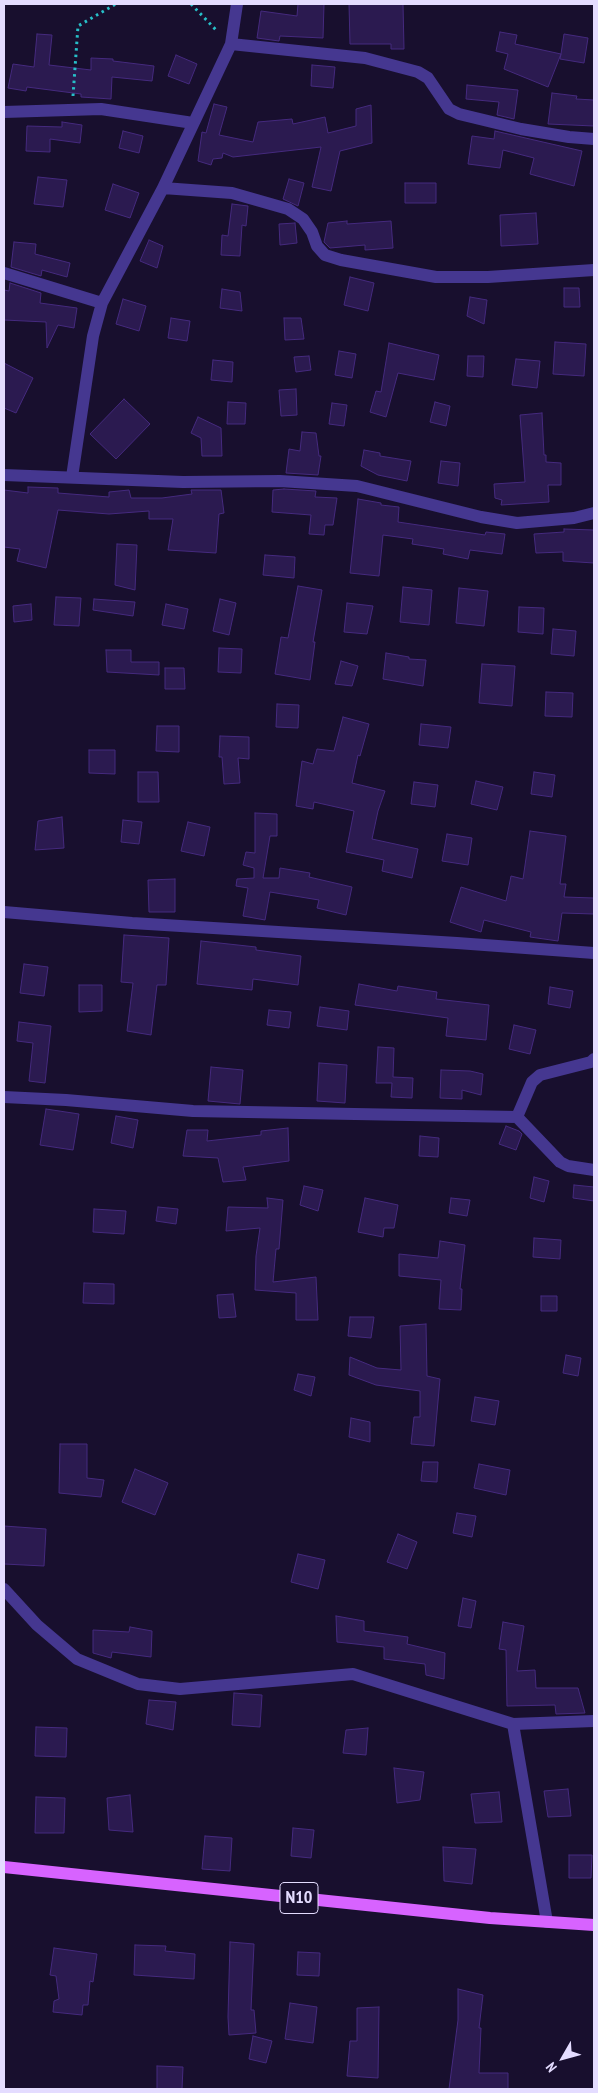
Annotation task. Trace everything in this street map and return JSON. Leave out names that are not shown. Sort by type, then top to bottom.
[{"type":"main road","name":"N10","points":[[4,1867],[490,1918],[594,1925]]},
{"type":"street","points":[[72,477],[93,336],[102,303],[163,188],[231,44],[237,4]]},
{"type":"street","points":[[231,44],[365,58],[418,72],[428,78],[449,109],[459,114],[521,129],[594,139]]},
{"type":"street","points":[[4,112],[101,109],[193,123]]},
{"type":"street","points":[[163,188],[232,193],[288,209],[303,219],[312,232],[317,246],[325,255],[341,260],[436,276],[488,277],[594,270]]},
{"type":"street","points":[[4,273],[102,303]]},
{"type":"street","points":[[4,475],[183,482],[280,481],[357,486],[481,517],[517,523],[574,518],[594,514]]},
{"type":"street","points":[[4,912],[132,923],[594,953]]},
{"type":"street","points":[[517,1117],[532,1082],[540,1075],[591,1062],[594,1059]]},
{"type":"street","points":[[4,1097],[66,1100],[193,1111],[517,1117],[560,1162],[568,1166],[594,1170]]},
{"type":"street","points":[[4,1590],[37,1625],[77,1660],[138,1684],[180,1689],[353,1674],[513,1724],[594,1721]]},
{"type":"street","points":[[513,1724],[546,1922]]},
{"type":"path","points":[[72,109],[78,26],[116,4]]},
{"type":"path","points":[[191,4],[231,44]]},
{"type":"building","points":[[298,4],[324,4],[323,38],[280,36],[279,41],[257,38],[261,11],[297,16]]},
{"type":"building","points":[[349,4],[403,4],[404,49],[391,49],[391,44],[350,44]]},
{"type":"building","points":[[500,32],[517,35],[515,44],[561,54],[548,87],[504,69],[508,54],[496,51]]},
{"type":"building","points":[[37,34],[52,35],[49,65],[91,70],[91,58],[113,59],[113,61],[154,66],[152,81],[112,77],[111,99],[81,97],[81,94],[27,87],[26,91],[8,88],[13,64],[34,67]]},
{"type":"building","points":[[564,34],[588,38],[584,63],[560,59]]},
{"type":"building","points":[[176,55],[197,64],[189,84],[168,76]]},
{"type":"building","points":[[312,65],[335,67],[333,88],[311,86]]},
{"type":"building","points":[[467,85],[518,90],[514,119],[497,115],[499,102],[466,99]]},
{"type":"building","points":[[552,93],[577,96],[576,99],[594,100],[594,126],[548,124]]},
{"type":"building","points":[[214,104],[227,107],[219,135],[253,142],[258,122],[292,119],[293,124],[325,117],[328,133],[356,126],[356,109],[371,105],[372,143],[340,151],[331,191],[312,187],[321,147],[233,157],[223,153],[222,158],[213,159],[211,165],[198,161],[202,132],[206,133]]},
{"type":"building","points":[[62,122],[82,125],[80,143],[50,139],[50,152],[26,151],[27,126],[62,127]]},
{"type":"building","points":[[123,131],[143,136],[139,153],[119,148]]},
{"type":"building","points":[[495,131],[582,151],[574,186],[530,174],[534,158],[503,150],[500,168],[468,164],[472,136],[494,139]]},
{"type":"building","points":[[38,177],[67,180],[63,207],[34,204]]},
{"type":"building","points":[[289,179],[304,183],[298,206],[283,199]]},
{"type":"building","points":[[405,183],[436,183],[436,203],[405,203]]},
{"type":"building","points":[[113,184],[139,193],[130,218],[105,210]]},
{"type":"building","points":[[232,204],[248,206],[246,226],[242,225],[240,256],[221,255],[222,235],[228,236]]},
{"type":"building","points":[[536,213],[538,244],[501,246],[500,215]]},
{"type":"building","points":[[347,221],[347,224],[391,221],[393,248],[365,250],[365,245],[330,248],[324,242],[328,223]]},
{"type":"building","points":[[295,223],[297,243],[280,245],[279,224]]},
{"type":"building","points":[[149,240],[163,246],[157,268],[140,261]]},
{"type":"building","points":[[14,242],[36,244],[35,254],[70,263],[67,277],[42,270],[41,276],[11,267]]},
{"type":"building","points":[[350,277],[374,283],[368,311],[344,305]]},
{"type":"building","points":[[10,283],[41,293],[40,303],[77,308],[74,328],[58,325],[47,348],[46,322],[4,320],[4,290],[9,291]]},
{"type":"building","points":[[564,288],[579,288],[580,307],[564,307]]},
{"type":"building","points":[[222,289],[240,292],[242,311],[220,308]]},
{"type":"building","points":[[470,297],[487,300],[484,324],[467,316]]},
{"type":"building","points":[[123,299],[146,306],[139,331],[116,324]]},
{"type":"building","points":[[171,318],[190,321],[187,341],[168,338]]},
{"type":"building","points":[[284,318],[301,318],[304,339],[285,340]]},
{"type":"building","points":[[555,342],[586,344],[584,376],[553,374]]},
{"type":"building","points":[[389,343],[439,355],[434,380],[398,373],[386,417],[370,412],[376,391],[381,392]]},
{"type":"building","points":[[339,351],[356,354],[352,378],[335,375]]},
{"type":"building","points":[[309,356],[311,370],[296,372],[294,357]]},
{"type":"building","points":[[468,356],[484,356],[483,377],[467,376]]},
{"type":"building","points":[[516,359],[540,361],[537,388],[512,385]]},
{"type":"building","points":[[213,360],[233,362],[232,382],[211,380]]},
{"type":"building","points":[[4,363],[33,378],[16,413],[4,408]]},
{"type":"building","points":[[296,389],[297,415],[281,416],[279,390]]},
{"type":"building","points":[[124,399],[150,424],[116,459],[90,434]]},
{"type":"building","points":[[228,402],[246,403],[245,424],[227,424]]},
{"type":"building","points":[[435,402],[450,406],[446,426],[430,422]]},
{"type":"building","points":[[332,403],[347,405],[344,426],[329,424]]},
{"type":"building","points":[[542,413],[544,455],[546,455],[546,462],[561,463],[561,485],[548,485],[549,502],[501,505],[502,500],[495,498],[494,484],[525,482],[520,415]]},
{"type":"building","points":[[198,417],[221,428],[222,456],[202,456],[201,438],[191,433]]},
{"type":"building","points":[[302,432],[316,433],[319,456],[321,456],[318,475],[286,473],[289,449],[300,451]]},
{"type":"building","points":[[364,450],[380,453],[380,456],[411,461],[407,481],[378,475],[361,466]]},
{"type":"building","points":[[441,461],[460,463],[458,486],[438,483]]},
{"type":"building","points":[[28,487],[58,488],[58,493],[109,497],[109,492],[129,490],[131,498],[162,498],[192,494],[191,490],[221,490],[224,513],[219,514],[216,553],[168,550],[173,519],[149,519],[149,511],[109,514],[58,510],[46,568],[17,561],[20,549],[4,547],[4,490],[28,493]]},
{"type":"building","points":[[273,490],[316,491],[315,497],[337,498],[333,525],[325,525],[324,535],[309,534],[311,515],[272,512]]},
{"type":"building","points":[[358,499],[399,507],[398,522],[485,535],[486,532],[505,534],[502,554],[470,550],[468,559],[443,554],[444,549],[412,544],[413,539],[383,535],[379,576],[350,573]]},
{"type":"building","points":[[564,529],[594,530],[594,563],[563,561],[563,552],[536,553],[534,534],[564,532]]},
{"type":"building","points":[[117,544],[137,545],[135,590],[115,585]]},
{"type":"building","points":[[265,555],[295,557],[294,578],[263,575]]},
{"type":"building","points":[[298,586],[322,590],[313,642],[315,642],[310,680],[275,674],[281,637],[288,638]]},
{"type":"building","points":[[403,587],[432,590],[429,625],[400,622]]},
{"type":"building","points":[[459,588],[488,591],[484,626],[456,623]]},
{"type":"building","points":[[56,597],[81,598],[79,626],[54,625]]},
{"type":"building","points":[[94,599],[135,602],[133,616],[93,610]]},
{"type":"building","points":[[220,599],[236,603],[229,635],[213,631]]},
{"type":"building","points":[[347,603],[373,606],[367,634],[344,632]]},
{"type":"building","points":[[31,604],[32,620],[14,622],[13,606]]},
{"type":"building","points":[[166,604],[188,609],[184,629],[162,625]]},
{"type":"building","points":[[519,607],[544,608],[543,634],[518,632]]},
{"type":"building","points":[[553,629],[576,631],[574,656],[551,654]]},
{"type":"building","points":[[219,648],[242,649],[241,673],[218,672]]},
{"type":"building","points":[[106,650],[131,650],[131,662],[159,662],[159,675],[107,672]]},
{"type":"building","points":[[386,653],[409,657],[409,659],[426,660],[423,686],[383,679]]},
{"type":"building","points":[[341,661],[358,666],[352,686],[335,684]]},
{"type":"building","points":[[482,664],[515,666],[512,706],[479,703]]},
{"type":"building","points":[[165,668],[184,668],[185,689],[165,689]]},
{"type":"building","points":[[546,692],[573,693],[572,717],[545,716]]},
{"type":"building","points":[[277,704],[299,705],[298,728],[276,727]]},
{"type":"building","points":[[343,717],[369,724],[360,756],[358,755],[352,783],[385,791],[378,811],[372,839],[418,849],[412,878],[382,871],[384,860],[346,852],[354,811],[314,802],[313,809],[296,806],[302,761],[313,764],[317,749],[334,751]]},
{"type":"building","points":[[421,724],[451,727],[448,748],[419,745]]},
{"type":"building","points":[[157,726],[179,726],[179,752],[156,751]]},
{"type":"building","points":[[220,736],[249,737],[249,759],[238,758],[240,783],[224,784],[222,757],[219,757]]},
{"type":"building","points":[[89,750],[115,750],[115,774],[89,773]]},
{"type":"building","points":[[138,772],[158,772],[159,802],[138,802]]},
{"type":"building","points":[[534,772],[555,775],[552,797],[531,794]]},
{"type":"building","points":[[476,781],[503,787],[497,810],[471,804]]},
{"type":"building","points":[[414,782],[438,785],[435,807],[411,804]]},
{"type":"building","points":[[255,813],[277,814],[277,836],[270,836],[263,878],[279,878],[280,868],[310,873],[309,877],[352,887],[346,915],[317,908],[319,900],[270,892],[265,920],[243,916],[248,888],[236,886],[237,879],[254,878],[254,868],[243,865],[246,852],[255,853]]},
{"type":"building","points":[[62,817],[64,848],[35,850],[38,821]]},
{"type":"building","points":[[123,820],[142,822],[139,844],[121,842]]},
{"type":"building","points":[[188,822],[210,827],[204,856],[181,851]]},
{"type":"building","points":[[530,831],[566,836],[560,884],[566,884],[564,897],[594,898],[594,914],[562,913],[558,941],[530,937],[531,932],[484,920],[481,932],[450,922],[461,887],[506,901],[511,876],[523,879]]},
{"type":"building","points":[[447,834],[472,838],[468,865],[442,861]]},
{"type":"building","points":[[175,879],[175,912],[149,912],[148,880]]},
{"type":"building","points":[[124,935],[169,938],[166,985],[157,985],[151,1035],[127,1031],[133,983],[121,982]]},
{"type":"building","points":[[201,941],[256,947],[256,950],[301,956],[298,985],[253,979],[252,990],[197,984]]},
{"type":"building","points":[[24,964],[48,967],[44,996],[20,993]]},
{"type":"building","points":[[359,984],[397,991],[398,986],[437,992],[436,999],[489,1005],[486,1040],[446,1036],[448,1018],[355,1005]]},
{"type":"building","points":[[79,985],[102,985],[102,1011],[79,1012]]},
{"type":"building","points":[[550,987],[573,991],[570,1008],[548,1004]]},
{"type":"building","points":[[320,1007],[349,1011],[347,1030],[317,1026]]},
{"type":"building","points":[[269,1010],[291,1012],[289,1028],[267,1025]]},
{"type":"building","points":[[19,1022],[51,1026],[45,1083],[29,1081],[33,1043],[17,1041]]},
{"type":"building","points":[[514,1025],[536,1030],[530,1054],[509,1049]]},
{"type":"building","points":[[378,1047],[394,1048],[393,1077],[413,1078],[412,1098],[391,1097],[392,1083],[376,1083]]},
{"type":"building","points":[[319,1063],[347,1065],[345,1103],[317,1101]]},
{"type":"building","points":[[211,1067],[243,1070],[240,1104],[208,1101]]},
{"type":"building","points":[[441,1070],[470,1071],[483,1074],[481,1095],[462,1090],[462,1099],[440,1098]]},
{"type":"building","points":[[46,1109],[79,1114],[73,1150],[40,1145]]},
{"type":"building","points":[[116,1116],[138,1120],[133,1148],[111,1143]]},
{"type":"building","points":[[506,1126],[522,1134],[516,1150],[499,1144]]},
{"type":"building","points":[[288,1128],[289,1161],[243,1167],[246,1180],[223,1182],[218,1158],[183,1156],[187,1130],[208,1130],[207,1141],[261,1135],[261,1131]]},
{"type":"building","points":[[420,1136],[439,1138],[438,1157],[419,1156]]},
{"type":"building","points":[[534,1177],[549,1181],[544,1202],[530,1198]]},
{"type":"building","points":[[574,1185],[594,1187],[594,1201],[573,1198]]},
{"type":"building","points":[[304,1186],[323,1190],[318,1211],[300,1205]]},
{"type":"building","points":[[267,1198],[283,1200],[279,1249],[276,1249],[273,1282],[316,1277],[318,1320],[296,1320],[296,1293],[255,1290],[256,1256],[260,1228],[226,1231],[228,1207],[268,1208]]},
{"type":"building","points":[[365,1198],[398,1205],[394,1228],[384,1228],[383,1237],[358,1232]]},
{"type":"building","points":[[451,1198],[470,1200],[467,1216],[449,1213]]},
{"type":"building","points":[[158,1207],[178,1209],[176,1224],[156,1221]]},
{"type":"building","points":[[94,1209],[126,1211],[124,1234],[93,1232]]},
{"type":"building","points":[[534,1238],[561,1240],[560,1259],[533,1257]]},
{"type":"building","points":[[440,1241],[465,1245],[460,1289],[462,1289],[461,1310],[439,1309],[441,1280],[399,1276],[399,1254],[438,1258]]},
{"type":"building","points":[[84,1283],[114,1284],[114,1304],[83,1303]]},
{"type":"building","points":[[233,1294],[236,1317],[219,1318],[217,1295]]},
{"type":"building","points":[[541,1296],[557,1296],[557,1311],[541,1311]]},
{"type":"building","points":[[350,1317],[374,1317],[371,1338],[348,1336]]},
{"type":"building","points":[[426,1324],[427,1376],[440,1379],[434,1446],[411,1444],[414,1417],[420,1417],[420,1391],[376,1385],[349,1375],[350,1357],[377,1368],[401,1370],[400,1326]]},
{"type":"building","points":[[566,1355],[581,1358],[578,1376],[563,1373]]},
{"type":"building","points":[[298,1374],[315,1377],[311,1396],[294,1390]]},
{"type":"building","points":[[475,1397],[499,1401],[495,1425],[471,1421]]},
{"type":"building","points":[[351,1418],[370,1422],[370,1442],[349,1437]]},
{"type":"building","points":[[60,1444],[87,1444],[87,1478],[104,1480],[101,1497],[59,1493]]},
{"type":"building","points":[[423,1462],[438,1462],[437,1482],[421,1481]]},
{"type":"building","points":[[479,1464],[510,1470],[506,1495],[474,1488]]},
{"type":"building","points":[[135,1469],[168,1483],[155,1515],[122,1502]]},
{"type":"building","points":[[457,1513],[476,1516],[472,1537],[453,1533]]},
{"type":"building","points":[[4,1526],[46,1529],[44,1566],[4,1564]]},
{"type":"building","points":[[398,1534],[417,1542],[407,1569],[387,1562]]},
{"type":"building","points":[[298,1554],[325,1560],[318,1589],[291,1582]]},
{"type":"building","points":[[463,1598],[476,1601],[471,1628],[458,1626]]},
{"type":"building","points":[[336,1616],[364,1621],[364,1631],[408,1637],[407,1644],[445,1653],[444,1679],[426,1675],[425,1664],[384,1659],[384,1647],[337,1642]]},
{"type":"building","points":[[503,1622],[524,1626],[517,1671],[535,1670],[536,1688],[578,1688],[585,1713],[556,1714],[555,1705],[507,1706],[506,1650],[499,1649]]},
{"type":"building","points":[[130,1627],[152,1631],[151,1657],[112,1652],[111,1658],[93,1653],[93,1630],[129,1632]]},
{"type":"building","points":[[234,1693],[262,1695],[260,1727],[232,1725]]},
{"type":"building","points":[[149,1700],[176,1702],[173,1730],[146,1724]]},
{"type":"building","points":[[36,1727],[67,1728],[66,1757],[35,1756]]},
{"type":"building","points":[[368,1728],[366,1755],[343,1753],[346,1730]]},
{"type":"building","points":[[394,1768],[424,1772],[420,1800],[397,1803]]},
{"type":"building","points":[[568,1789],[571,1816],[548,1817],[544,1791]]},
{"type":"building","points":[[499,1792],[502,1822],[475,1823],[471,1794]]},
{"type":"building","points":[[130,1795],[133,1832],[109,1830],[107,1798]]},
{"type":"building","points":[[36,1797],[65,1798],[64,1833],[35,1833]]},
{"type":"building","points":[[293,1828],[314,1830],[311,1858],[291,1856]]},
{"type":"building","points":[[205,1836],[232,1838],[230,1871],[202,1869]]},
{"type":"building","points":[[443,1847],[476,1849],[472,1884],[444,1881]]},
{"type":"building","points":[[569,1855],[592,1855],[591,1878],[569,1878]]},
{"type":"building","points":[[230,1942],[254,1944],[251,2010],[254,2010],[256,2033],[229,2035]]},
{"type":"building","points":[[135,1945],[166,1946],[165,1951],[195,1954],[194,1979],[134,1975]]},
{"type":"building","points":[[54,1948],[97,1954],[93,1982],[90,1981],[88,2005],[83,2005],[82,2015],[53,2012],[54,2001],[59,1999],[56,1976],[50,1975]]},
{"type":"building","points":[[298,1952],[320,1953],[319,1976],[297,1975]]},
{"type":"building","points":[[458,1989],[483,1995],[479,2028],[481,2028],[479,2073],[508,2073],[508,2089],[449,2089],[458,2020]]},
{"type":"building","points":[[290,2003],[317,2007],[313,2043],[285,2039]]},
{"type":"building","points":[[379,2007],[378,2078],[347,2076],[350,2041],[357,2041],[357,2008]]},
{"type":"building","points":[[253,2036],[272,2041],[266,2063],[249,2059]]},
{"type":"building","points":[[157,2066],[183,2067],[182,2089],[157,2089]]}]
